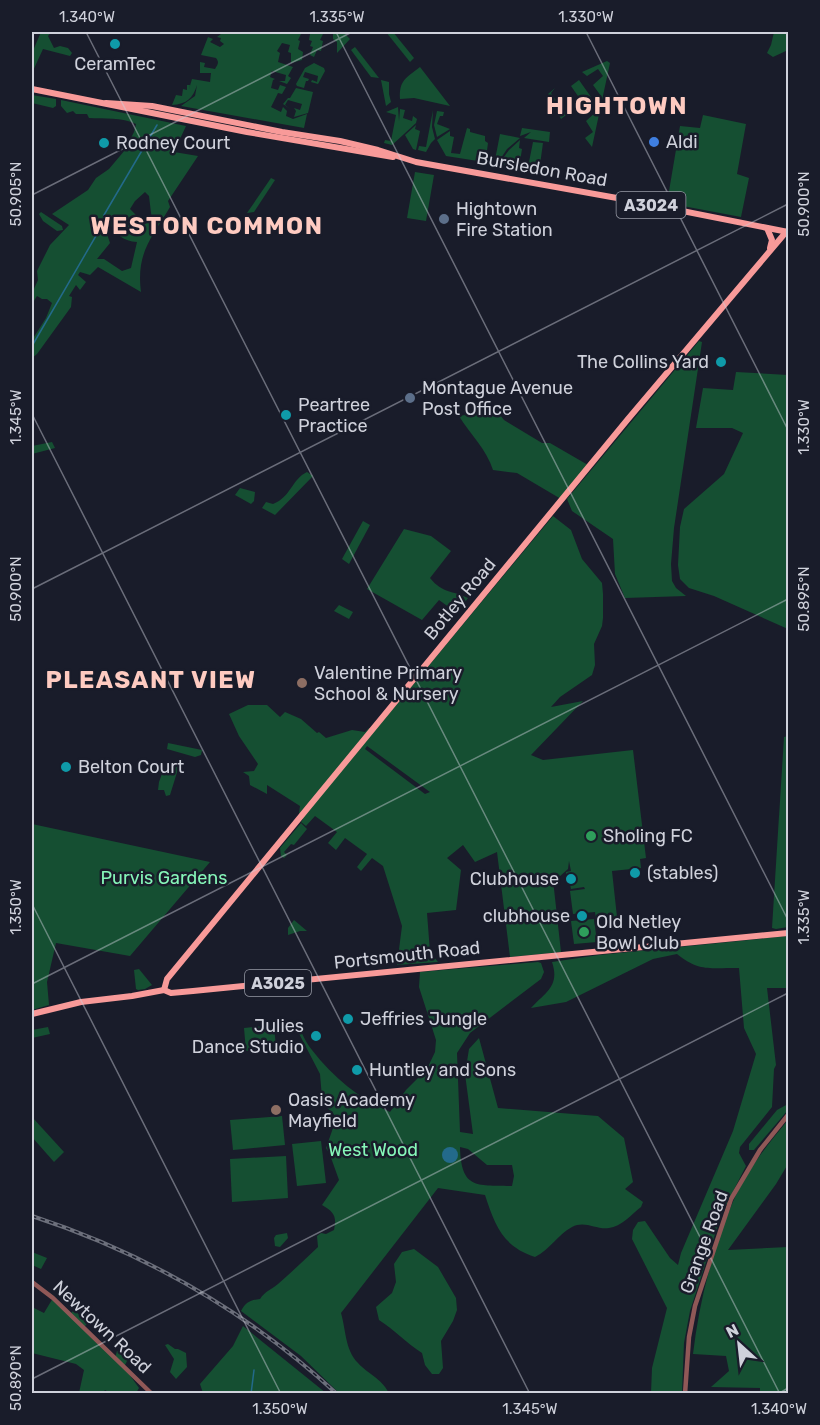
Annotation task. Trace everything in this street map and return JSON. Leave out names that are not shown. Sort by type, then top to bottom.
[{"type":"main road","name":"Bursledon Road","points":[[32,88],[105,103],[152,106],[340,141],[397,157],[787,232]]},
{"type":"main road","points":[[767,228],[772,240],[770,249]]},
{"type":"main road","name":"Botley Road","points":[[164,990],[167,979],[770,249],[787,232]]},
{"type":"main road","name":"Portsmouth Road","points":[[32,1014],[81,1002],[164,990],[171,993],[193,991],[789,933]]},
{"type":"street","name":"Grange Road","points":[[685,1394],[689,1337],[695,1306],[731,1199],[760,1150],[789,1115]]},
{"type":"street","name":"Newtown Road","points":[[32,1282],[53,1298],[152,1394]]},
{"type":"green space","points":[[41,32],[51,32],[48,36],[54,48],[60,46],[68,48],[72,53],[70,56],[43,49],[32,73],[32,53]]},
{"type":"green space","points":[[214,32],[302,32],[298,40],[300,41],[298,49],[303,52],[302,60],[291,63],[291,53],[288,52],[290,45],[282,43],[277,51],[280,53],[278,62],[293,67],[287,84],[279,81],[285,81],[286,75],[272,71],[270,77],[275,79],[271,88],[278,90],[280,85],[286,87],[282,94],[278,93],[271,107],[281,112],[283,107],[287,111],[286,116],[293,119],[307,114],[304,128],[181,106],[195,96],[197,85],[189,100],[172,105],[176,95],[182,96],[183,89],[187,90],[187,85],[190,85],[189,89],[192,79],[210,82],[211,73],[200,73],[200,62],[205,63],[204,67],[215,69],[217,65],[216,58],[201,55],[208,37],[213,39],[210,42],[220,47],[224,44],[220,41],[221,38],[217,37],[221,34]]},
{"type":"green space","points":[[303,32],[324,32],[320,40],[323,41],[321,51],[317,50],[314,57],[310,55],[313,47],[310,46],[312,41],[309,40],[310,34]]},
{"type":"green space","points":[[324,32],[343,32],[350,39],[337,53],[337,42],[333,39],[333,34]]},
{"type":"green space","points":[[386,32],[393,32],[414,58],[410,62]]},
{"type":"green space","points":[[774,32],[787,32],[788,50],[773,57],[767,53]]},
{"type":"green space","points":[[355,47],[379,78],[371,77],[351,50]]},
{"type":"green space","points":[[607,61],[610,63],[592,147],[585,138],[593,132],[586,121],[596,112],[590,104],[579,113],[577,110],[601,96],[593,85],[603,76],[598,69],[587,76],[582,72]]},
{"type":"green space","points":[[314,63],[324,68],[325,71],[318,84],[311,82],[312,80],[317,82],[318,76],[305,72],[303,77],[309,79],[304,88],[297,86],[305,68]]},
{"type":"green space","points":[[420,67],[450,106],[414,98],[400,99],[402,83]]},
{"type":"green space","points":[[381,80],[389,82],[391,102],[386,106]]},
{"type":"green space","points":[[579,80],[591,97],[575,107],[573,104],[580,99],[571,86]]},
{"type":"green space","points":[[296,88],[313,92],[308,113],[294,117],[296,111],[294,108],[300,110],[302,104],[288,100],[285,105],[290,109],[283,104]]},
{"type":"green space","points":[[555,88],[551,93],[564,111],[571,106],[574,109],[561,119],[548,94]]},
{"type":"green space","points":[[32,95],[56,99],[56,106],[53,108],[32,103]]},
{"type":"green space","points":[[61,100],[186,126],[174,152],[198,156],[168,201],[170,207],[146,247],[141,267],[141,292],[98,267],[90,275],[80,272],[78,275],[86,282],[80,290],[76,285],[69,296],[72,297],[71,307],[32,358],[32,340],[46,318],[52,303],[37,296],[32,304],[32,293],[38,280],[37,271],[50,245],[69,225],[52,214],[88,190],[96,178],[109,169],[125,150],[136,124],[119,119],[89,118],[87,114],[76,114],[73,111],[67,113],[61,106]],"holes":[[[145,192],[149,196],[152,221],[145,224],[130,209]],[[109,223],[121,237],[137,242],[131,268],[122,271],[104,259],[97,259],[110,243],[106,231]]]},
{"type":"green space","points":[[398,107],[399,121],[400,109],[405,110],[403,118],[412,121],[413,116],[417,119],[416,123],[392,145],[384,143],[385,140],[391,141],[396,115],[386,112]]},
{"type":"green space","points":[[433,110],[432,127],[435,139],[426,152],[418,150],[419,146],[426,147]]},
{"type":"green space","points":[[437,111],[444,112],[437,124],[450,129],[437,137],[434,125]]},
{"type":"green space","points":[[703,115],[746,124],[737,174],[749,178],[741,217],[667,203],[680,126],[700,128]]},
{"type":"green space","points":[[416,125],[415,129],[420,131],[416,150],[413,149],[405,135]]},
{"type":"green space","points":[[467,128],[470,132],[485,136],[485,141],[488,143],[486,158],[495,160],[500,134],[520,138],[507,149],[497,164],[446,156],[437,140],[450,131],[450,136],[454,137],[451,153],[460,154]]},
{"type":"green space","points":[[522,128],[550,132],[549,142],[524,138],[531,132],[520,136]]},
{"type":"green space","points":[[520,140],[519,148],[522,149],[519,168],[498,165],[509,150]]},
{"type":"green space","points":[[533,142],[543,143],[539,172],[521,169],[522,166],[528,167]]},
{"type":"green space","points":[[415,172],[434,175],[426,221],[407,218]]},
{"type":"green space","points":[[271,178],[275,180],[254,212],[247,213]]},
{"type":"green space","points":[[41,212],[62,226],[63,230],[57,231],[43,221],[39,214]]},
{"type":"green space","points":[[699,341],[702,342],[674,528],[671,564],[672,581],[676,588],[686,596],[625,598],[615,574],[613,539],[572,511],[567,499]]},
{"type":"green space","points":[[736,372],[788,375],[788,629],[714,596],[689,588],[680,579],[678,565],[680,527],[684,509],[724,474],[743,433],[732,428],[696,428],[703,388],[733,390]]},
{"type":"green space","points":[[500,409],[500,415],[504,420],[542,443],[550,443],[588,465],[561,499],[517,473],[493,470],[483,449],[459,416]]},
{"type":"green space","points":[[52,442],[55,448],[32,454],[32,446]]},
{"type":"green space","points":[[307,472],[313,476],[275,515],[262,508],[266,502],[273,504],[284,497],[298,479]]},
{"type":"green space","points":[[240,488],[255,492],[254,501],[251,504],[235,495]]},
{"type":"green space","points":[[553,516],[571,530],[582,559],[602,583],[602,626],[594,644],[595,665],[592,675],[560,697],[551,707],[583,701],[531,755],[543,760],[633,750],[646,858],[640,859],[641,868],[612,871],[617,917],[596,919],[595,912],[573,914],[570,891],[585,889],[584,887],[571,889],[570,884],[567,885],[566,872],[571,871],[569,861],[568,869],[559,877],[557,873],[551,876],[561,952],[510,957],[497,852],[475,862],[463,845],[447,858],[461,870],[456,910],[427,913],[430,952],[438,962],[397,965],[402,926],[383,866],[372,858],[361,871],[357,867],[367,854],[345,838],[336,850],[328,843],[337,832],[315,816],[306,826],[301,822],[303,819],[299,813],[300,806],[267,785],[267,794],[250,785],[249,776],[243,772],[254,771],[258,764],[239,736],[229,714],[248,705],[267,705],[280,717],[285,712],[301,719],[326,738],[352,730],[365,732],[369,728],[377,728]],"holes":[[[367,746],[430,792],[425,794],[365,749]]]},
{"type":"green space","points":[[363,521],[370,525],[349,564],[342,559]]},
{"type":"green space","points":[[404,529],[431,536],[451,551],[430,578],[444,589],[468,598],[457,613],[439,600],[422,620],[367,589]]},
{"type":"green space","points":[[339,605],[353,612],[349,619],[334,611]]},
{"type":"green space","points":[[788,736],[788,927],[776,929],[772,928],[784,737]]},
{"type":"green space","points":[[168,743],[202,750],[201,755],[195,757],[167,749]]},
{"type":"green space","points":[[177,761],[180,761],[170,795],[166,796],[164,790],[158,790],[159,782],[163,771],[171,773]]},
{"type":"green space","points":[[301,823],[307,829],[294,845],[291,844],[284,852],[287,855],[284,858],[281,856],[280,848]]},
{"type":"green space","name":"Purvis Gardens","points":[[32,824],[210,862],[130,956],[56,943],[47,982],[49,1005],[32,1010]]},
{"type":"green space","name":"Old Netley Bowl Club","points":[[594,919],[597,942],[574,944],[571,921]]},
{"type":"green space","points":[[294,920],[307,931],[288,935],[288,928]]},
{"type":"green space","points":[[788,936],[788,988],[767,988],[776,1065],[772,1107],[740,1147],[739,1153],[746,1166],[722,1213],[690,1311],[684,1343],[682,1393],[651,1393],[652,1368],[667,1308],[632,1239],[633,1230],[638,1222],[645,1221],[670,1258],[678,1265],[733,1131],[756,1054],[744,1028],[739,968],[700,967],[677,954],[653,959],[566,1002],[531,1008],[553,983],[552,962],[599,955]]},
{"type":"green space","name":"West Wood","points":[[541,963],[544,972],[541,979],[470,1033],[457,1053],[460,1132],[473,1134],[465,1074],[469,1049],[479,1038],[498,1108],[598,1116],[624,1138],[633,1182],[625,1189],[643,1202],[641,1207],[622,1223],[613,1227],[604,1228],[581,1224],[572,1227],[535,1257],[515,1247],[501,1233],[485,1195],[438,1188],[341,1313],[348,1346],[354,1358],[382,1383],[389,1393],[339,1393],[301,1356],[241,1311],[249,1302],[260,1299],[318,1247],[317,1236],[334,1230],[334,1215],[322,1205],[339,1180],[326,1148],[338,1121],[325,1106],[320,1074],[293,1022],[296,1021],[310,1047],[338,1078],[357,1094],[390,1112],[406,1090],[427,1069],[435,1052],[436,1040],[419,987],[420,972]],"holes":[[[460,1147],[468,1149],[487,1165],[512,1165],[514,1176],[512,1186],[480,1185],[468,1178],[461,1161]]]},
{"type":"green space","points":[[139,969],[152,985],[138,990],[134,970]]},
{"type":"green space","points":[[274,1025],[276,1048],[246,1051],[244,1028]]},
{"type":"green space","points":[[48,1027],[50,1034],[32,1038],[32,1030]]},
{"type":"green space","points":[[788,1104],[788,1110],[754,1150],[749,1150],[749,1144],[777,1110]]},
{"type":"green space","points":[[282,1116],[285,1145],[233,1150],[230,1120]]},
{"type":"green space","points":[[32,1117],[64,1152],[54,1162],[32,1137]]},
{"type":"green space","points":[[788,1120],[788,1164],[728,1250],[788,1247],[788,1393],[760,1393],[760,1388],[711,1387],[729,1371],[726,1356],[693,1354],[712,1259],[743,1181],[764,1149]]},
{"type":"green space","points":[[321,1141],[326,1183],[297,1186],[292,1144]]},
{"type":"green space","points":[[286,1156],[288,1198],[232,1202],[230,1159]]},
{"type":"green space","points":[[287,1233],[288,1238],[280,1247],[275,1246],[276,1235]]},
{"type":"green space","points":[[414,1249],[438,1267],[456,1298],[457,1310],[441,1341],[443,1368],[439,1374],[432,1374],[425,1365],[422,1353],[379,1320],[376,1307],[392,1293],[396,1282],[394,1264],[402,1252]]},
{"type":"green space","points":[[32,1252],[47,1258],[41,1269],[32,1265]]},
{"type":"green space","points":[[53,1298],[70,1314],[74,1310],[88,1323],[84,1327],[115,1358],[117,1351],[125,1353],[128,1359],[124,1367],[139,1388],[136,1393],[112,1394],[105,1390],[103,1393],[79,1393],[84,1370],[76,1364],[32,1353],[32,1307],[44,1313]]},
{"type":"green space","points":[[243,1326],[326,1393],[203,1393],[200,1384],[233,1346]]},
{"type":"green space","points":[[168,1344],[186,1353],[187,1367],[176,1379],[170,1372],[174,1359],[165,1345]]},
{"type":"water","points":[[450,1147],[456,1149],[458,1155],[456,1161],[450,1163],[444,1161],[442,1155],[444,1149]]},
{"type":"waterway","points":[[32,346],[104,222],[104,215],[157,125]]},
{"type":"waterway","points":[[251,1394],[254,1370]]},
{"type":"railway","points":[[32,1216],[115,1248],[194,1288],[268,1337],[337,1394]]},
{"type":"place","name":"CeramTec","points":[[115,44]]},
{"type":"place","name":"Aldi","points":[[654,142]]},
{"type":"place","name":"Rodney Court","points":[[104,143]]},
{"type":"place","name":"Hightown Fire Station","points":[[444,219]]},
{"type":"place","name":"The Collins Yard","points":[[721,362]]},
{"type":"place","name":"Montague Avenue Post Office","points":[[410,398]]},
{"type":"place","name":"Peartree Practice","points":[[286,415]]},
{"type":"place","name":"Valentine Primary School & Nursery","points":[[302,683]]},
{"type":"place","name":"Belton Court","points":[[66,767]]},
{"type":"place","name":"Sholing FC","points":[[591,836]]},
{"type":"place","name":"(stables)","points":[[635,873]]},
{"type":"place","name":"Clubhouse","points":[[571,879]]},
{"type":"place","name":"clubhouse","points":[[582,916]]},
{"type":"place","name":"Old Netley Bowl Club","points":[[584,932]]},
{"type":"place","name":"Jeffries Jungle","points":[[348,1019]]},
{"type":"place","name":"Julies Dance Studio","points":[[316,1036]]},
{"type":"place","name":"Huntley and Sons","points":[[357,1070]]},
{"type":"place","name":"Oasis Academy Mayfield","points":[[276,1110]]},
{"type":"district","name":"HIGHTOWN","points":[[617,106]]},
{"type":"district","name":"WESTON COMMON","points":[[207,226]]},
{"type":"district","name":"PLEASANT VIEW","points":[[151,680]]}]
